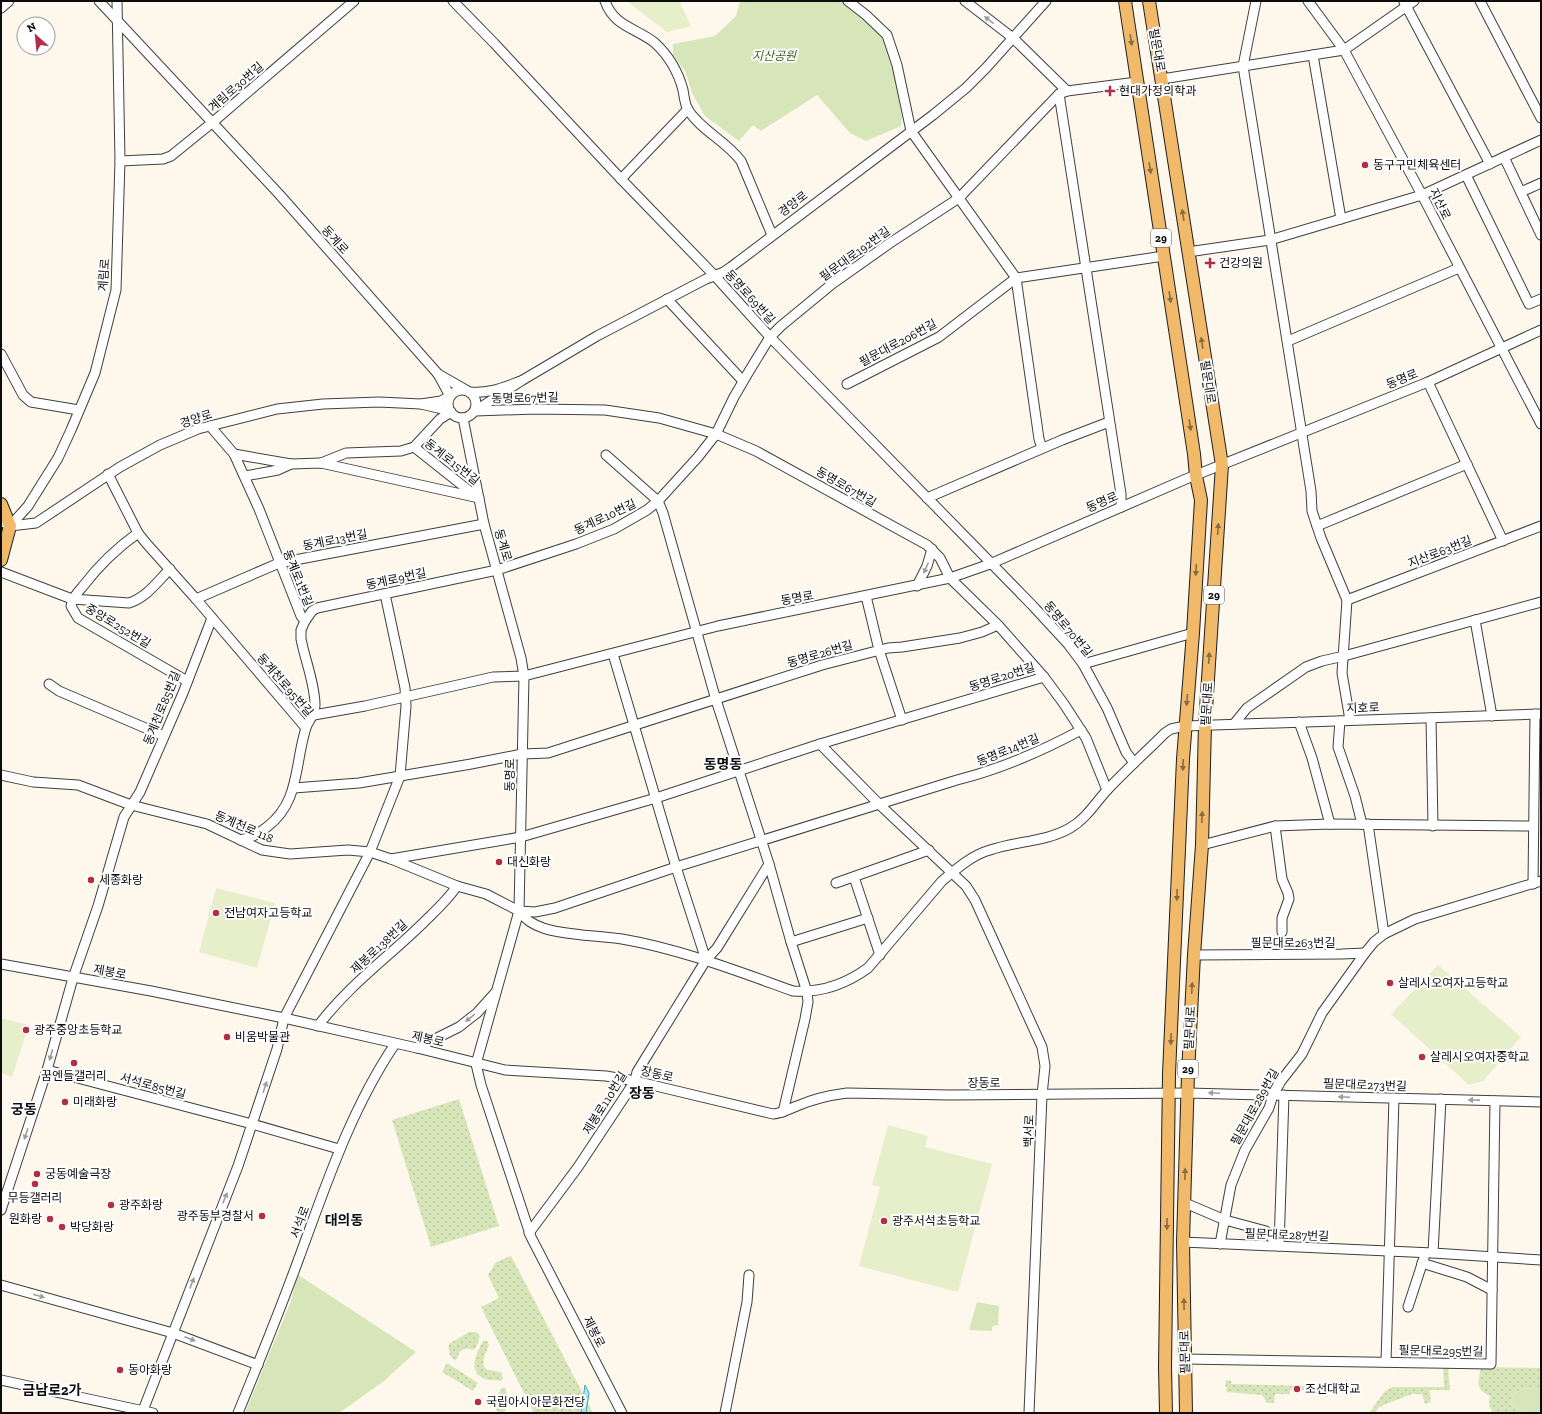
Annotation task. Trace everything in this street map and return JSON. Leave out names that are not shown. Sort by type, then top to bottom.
[{"type":"main road","name":"필문대로","points":[[1125,1],[1200,500],[1193,633],[1185,726],[1170,1061],[1165,1367],[1166,1413]]},
{"type":"main road","name":"필문대로","points":[[1149,1],[1222,465],[1205,725],[1202,845],[1194,955],[1188,1093],[1183,1242],[1186,1413]]},
{"type":"main road","points":[[1,504],[6,524],[1,560]]},
{"type":"street","points":[[1,8],[9,1]]},
{"type":"street","name":"동계로","points":[[99,1],[213,122],[438,374]]},
{"type":"street","name":"계림로","points":[[6,524],[28,506],[58,458],[95,373],[116,290],[120,160],[117,1]]},
{"type":"street","name":"계림로30번길","points":[[120,160],[163,159],[168,157],[213,122],[354,1]]},
{"type":"street","name":"동명로69번길","points":[[453,1],[714,275],[770,337],[990,564]]},
{"type":"street","points":[[606,1],[615,19],[654,42],[670,60],[680,78],[688,109],[702,126],[734,152],[741,161],[772,235]]},
{"type":"street","points":[[848,1],[866,15],[887,35],[897,65],[910,131],[1016,278],[1039,439],[1042,448]]},
{"type":"street","points":[[965,1],[1012,38],[1063,93],[1085,268],[1121,494],[1121,507]]},
{"type":"street","name":"경양로","points":[[463,418],[470,416],[475,411],[521,381],[597,336],[714,275],[724,272],[966,88],[1046,1]]},
{"type":"street","points":[[1256,1],[1243,66],[1270,240],[1288,341],[1311,491],[1312,510],[1347,600],[1342,673],[1350,720]]},
{"type":"street","name":"지산로","points":[[1308,1],[1344,50],[1422,194],[1541,424]]},
{"type":"street","points":[[1480,1],[1541,118]]},
{"type":"street","points":[[1162,79],[1344,50],[1408,3],[1490,164]]},
{"type":"street","points":[[1314,55],[1341,219]]},
{"type":"street","points":[[1063,93],[1137,82]]},
{"type":"street","name":"필문대로192번길","points":[[743,382],[770,337],[789,319],[832,284],[890,243],[959,198],[1063,93]]},
{"type":"street","points":[[621,179],[688,109]]},
{"type":"street","points":[[1188,252],[1270,240],[1422,194],[1541,140]]},
{"type":"street","points":[[1504,157],[1541,235]]},
{"type":"street","points":[[1466,175],[1529,304],[1541,299]]},
{"type":"street","points":[[1521,192],[1541,183]]},
{"type":"street","name":"필문대로206번길","points":[[847,384],[939,337],[1016,278],[1164,256]]},
{"type":"street","points":[[1288,341],[1459,268]]},
{"type":"street","points":[[667,299],[743,382],[716,434]]},
{"type":"street","name":"동명로","points":[[476,1064],[519,911],[524,676],[718,626],[950,578],[990,564],[1222,465],[1428,382],[1541,330]]},
{"type":"street","points":[[1,354],[23,395],[28,400],[31,402],[79,410]]},
{"type":"street","points":[[438,374],[469,391],[476,398],[477,407],[475,411]]},
{"type":"street","points":[[438,374],[450,396],[448,404],[450,412]]},
{"type":"street","name":"경양로","points":[[6,524],[36,523],[108,474],[160,445],[210,426],[277,410],[323,404],[379,402],[421,404],[435,403],[450,396],[456,391],[485,392],[521,381]]},
{"type":"street","points":[[1428,382],[1503,541]]},
{"type":"street","points":[[421,404],[438,408],[450,412],[458,418],[463,418]]},
{"type":"street","name":"동명로67번길","points":[[475,411],[536,409],[605,410],[659,418],[716,434],[756,451],[918,540],[932,549],[940,558],[950,578]]},
{"type":"street","points":[[414,447],[440,418],[450,412]]},
{"type":"street","name":"동계로","points":[[463,418],[484,524],[521,658],[524,676]]},
{"type":"street","points":[[927,498],[1042,448],[1109,422]]},
{"type":"street","name":"동계로1번길","points":[[210,426],[234,454],[245,476],[301,616],[305,620],[301,630],[301,639],[314,694],[314,715]]},
{"type":"street","name":"동계로10번길","points":[[497,570],[576,544],[614,529],[640,515],[658,501],[698,457],[716,434]]},
{"type":"street","name":"동계로15번길","points":[[321,463],[346,454],[401,451],[414,447],[479,498]]},
{"type":"street","points":[[234,454],[291,464]]},
{"type":"street","points":[[606,455],[658,501],[663,514],[716,700],[769,864],[807,992],[808,1002],[805,1019],[783,1112]]},
{"type":"street","name":"동계로15번길","points":[[245,476],[278,470],[291,464],[321,463],[479,498]]},
{"type":"street","points":[[1317,526],[1467,464]]},
{"type":"street","name":"동계천로95번길","points":[[108,474],[138,533],[306,728],[300,751],[294,788],[286,808],[276,820],[252,838],[240,840]]},
{"type":"street","name":"동계로13번길","points":[[196,600],[279,563],[484,524]]},
{"type":"street","name":"지산로63번길","points":[[1347,600],[1541,526]]},
{"type":"street","points":[[72,599],[94,571],[109,556],[138,533]]},
{"type":"street","points":[[917,586],[927,566],[932,549]]},
{"type":"street","name":"동명로70번길","points":[[990,564],[1032,605],[1068,644],[1083,664],[1107,708],[1126,752],[1134,763]]},
{"type":"street","points":[[72,599],[129,603],[137,600],[150,590],[170,569]]},
{"type":"street","name":"동계로9번길","points":[[305,620],[312,611],[317,608],[497,570]]},
{"type":"street","name":"중앙로252번길","points":[[1,572],[72,599],[71,606],[78,618],[187,681]]},
{"type":"street","points":[[950,578],[998,625]]},
{"type":"street","points":[[142,1412],[238,1166],[277,1049],[284,1018],[370,852],[400,776],[406,697],[385,594]]},
{"type":"street","points":[[866,596],[880,650],[902,720]]},
{"type":"street","points":[[1234,724],[1247,708],[1306,667],[1322,661],[1541,602]]},
{"type":"street","name":"동계천로85번길","points":[[1,1210],[47,1070],[73,978],[98,906],[124,817],[140,792],[212,618]]},
{"type":"street","points":[[1475,620],[1492,716]]},
{"type":"street","name":"동명로26번길","points":[[294,788],[360,783],[522,754],[548,753],[822,665],[880,650],[960,638],[982,632],[998,625]]},
{"type":"street","name":"동명로20번길","points":[[521,837],[656,798],[820,744],[1044,677],[998,625]]},
{"type":"street","points":[[1083,664],[1193,633]]},
{"type":"street","points":[[613,654],[676,867],[706,960]]},
{"type":"street","points":[[306,728],[314,715],[365,706],[493,677],[524,676]]},
{"type":"street","points":[[1044,677],[1081,730],[1107,790]]},
{"type":"street","points":[[48,684],[59,691],[164,736]]},
{"type":"street","points":[[1365,953],[1374,942],[1384,934],[1415,919],[1537,882],[1533,826],[1538,714]]},
{"type":"street","name":"지호로","points":[[519,911],[527,920],[540,927],[565,933],[633,941],[706,960],[793,991],[807,992],[821,990],[857,976],[868,968],[927,898],[952,872],[974,857],[989,850],[1051,836],[1069,829],[1082,820],[1107,790],[1165,733],[1171,729],[1185,726],[1205,725],[1538,714]]},
{"type":"street","points":[[1432,718],[1433,826]]},
{"type":"street","points":[[1340,721],[1338,747],[1365,824],[1384,934]]},
{"type":"street","points":[[1299,722],[1312,758],[1330,824]]},
{"type":"street","name":"동명로14번길","points":[[519,911],[543,912],[761,840],[998,769],[1081,730]]},
{"type":"street","points":[[820,744],[880,805]]},
{"type":"street","name":"동계천로 118","points":[[1,775],[33,782],[78,785],[131,805],[207,824],[262,850],[282,854],[348,850],[370,852],[457,886],[486,894],[519,911]]},
{"type":"street","name":"백서로","points":[[880,805],[966,886],[975,900],[1042,1047],[1045,1058],[1042,1094],[1029,1413]]},
{"type":"street","points":[[1202,845],[1275,826],[1365,824],[1533,826]]},
{"type":"street","points":[[1275,826],[1282,879],[1289,899],[1282,918],[1282,932]]},
{"type":"street","points":[[391,859],[521,837]]},
{"type":"street","points":[[836,883],[929,850]]},
{"type":"street","name":"제봉로110번길","points":[[529,1233],[578,1167],[635,1081],[637,1072],[706,960],[717,948],[769,864]]},
{"type":"street","points":[[854,877],[880,954]]},
{"type":"street","name":"제봉로138번길","points":[[318,1026],[336,1004],[450,897],[457,886]]},
{"type":"street","points":[[791,942],[868,918]]},
{"type":"street","name":"필문대로263번길","points":[[1194,955],[1365,953]]},
{"type":"street","name":"필문대로289번길","points":[[1220,1244],[1231,1185],[1245,1150],[1269,1108],[1273,1095],[1281,1081],[1302,1054],[1322,1013],[1365,953]]},
{"type":"street","name":"제봉로","points":[[1,964],[151,991],[284,1018],[417,1048],[476,1064],[480,1085],[529,1233],[622,1413]]},
{"type":"street","points":[[417,1048],[460,1027],[477,1013],[497,990]]},
{"type":"street","name":"서석로","points":[[238,1413],[290,1284],[339,1149],[375,1077],[395,1044]]},
{"type":"street","name":"장동로","points":[[476,1064],[505,1070],[606,1076],[635,1081],[773,1114],[783,1112],[798,1105],[834,1094],[848,1093],[950,1095],[1188,1093]]},
{"type":"street","name":"서석로85번길","points":[[47,1070],[252,1124],[339,1149]]},
{"type":"street","name":"필문대로273번길","points":[[1188,1093],[1541,1102]]},
{"type":"street","points":[[1279,1246],[1284,1095]]},
{"type":"street","points":[[1389,1251],[1394,1098]]},
{"type":"street","points":[[1408,1307],[1422,1262],[1430,1253],[1442,1099]]},
{"type":"street","points":[[1422,1262],[1467,1277],[1492,1290],[1495,1101]]},
{"type":"street","points":[[1184,1204],[1225,1220],[1266,1231],[1279,1246]]},
{"type":"street","name":"필문대로287번길","points":[[1183,1242],[1430,1253],[1541,1260]]},
{"type":"street","name":"필문대로295번길","points":[[1386,1362],[1389,1251]]},
{"type":"street","points":[[725,1413],[747,1302],[748,1275]]},
{"type":"street","points":[[1,1285],[173,1333],[258,1365]]},
{"type":"street","name":"필문대로295번길","points":[[1185,1359],[1491,1364],[1492,1290]]},
{"type":"street","points":[[1,1380],[152,1413]]},
{"type":"green space","points":[[628,1],[679,1],[691,26],[667,32]]},
{"type":"green space","name":"지산공원","points":[[740,1],[844,1],[866,19],[885,40],[894,66],[902,118],[901,126],[866,141],[850,133],[817,95],[761,131],[753,125],[739,141],[705,116],[692,93],[686,73],[673,55],[673,44],[715,36],[736,16]]},
{"type":"green space","points":[[216,888],[275,903],[257,968],[199,952]]},
{"type":"green space","points":[[1438,965],[1521,1037],[1483,1081],[1469,1085],[1391,1014]]},
{"type":"green space","points":[[1,1018],[29,1025],[12,1077],[1,1073]]},
{"type":"green space","points":[[459,1099],[499,1226],[431,1247],[392,1120]]},
{"type":"green space","points":[[888,1125],[928,1136],[925,1147],[992,1164],[958,1292],[859,1266],[880,1187],[872,1185]]},
{"type":"green space","points":[[511,1256],[593,1413],[534,1413],[481,1307],[499,1298],[488,1275],[496,1262]]},
{"type":"green space","points":[[297,1274],[416,1352],[384,1381],[339,1413],[245,1413],[291,1301]]},
{"type":"green space","points":[[977,1302],[999,1306],[998,1326],[996,1325],[992,1327],[992,1331],[969,1330]]},
{"type":"green space","points":[[469,1332],[476,1332],[480,1336],[476,1348],[473,1350],[462,1350],[458,1355],[458,1358],[455,1360],[449,1353],[449,1344]]},
{"type":"green space","points":[[483,1341],[487,1341],[489,1345],[484,1358],[485,1368],[488,1370],[501,1372],[503,1379],[501,1381],[485,1379],[479,1376],[476,1372],[476,1357]]},
{"type":"green space","points":[[447,1363],[478,1383],[473,1391],[442,1372]]},
{"type":"green space","points":[[1443,1367],[1448,1367],[1450,1390],[1429,1390],[1431,1402],[1425,1404],[1422,1394],[1412,1394],[1379,1407],[1375,1413],[1369,1413],[1385,1391],[1392,1387],[1444,1387]]},
{"type":"green space","points":[[1481,1367],[1541,1368],[1541,1390],[1524,1388],[1513,1394],[1510,1405],[1525,1413],[1493,1413],[1489,1406],[1490,1396],[1480,1388],[1479,1377]]},
{"type":"green space","points":[[1226,1380],[1231,1381],[1231,1384],[1304,1386],[1304,1390],[1290,1390],[1290,1394],[1275,1394],[1274,1403],[1267,1403],[1262,1395],[1226,1392]]},
{"type":"green space","points":[[504,1387],[506,1389],[507,1406],[504,1413],[496,1410],[495,1402],[498,1394]]},
{"type":"green space","points":[[1524,1388],[1541,1390],[1541,1413],[1525,1413],[1510,1405],[1513,1394]]},
{"type":"water","points":[[585,1385],[589,1393],[586,1413],[581,1413]]},
{"type":"place","name":"현대가정의학과","points":[[1110,91]]},
{"type":"place","name":"동구구민체육센터","points":[[1365,165]]},
{"type":"place","name":"건강의원","points":[[1210,263]]},
{"type":"place","name":"대신화랑","points":[[499,862]]},
{"type":"place","name":"세종화랑","points":[[91,880]]},
{"type":"place","name":"전남여자고등학교","points":[[216,913]]},
{"type":"place","name":"살레시오여자고등학교","points":[[1390,983]]},
{"type":"place","name":"광주중앙초등학교","points":[[26,1030]]},
{"type":"place","name":"비움박물관","points":[[227,1037]]},
{"type":"place","name":"살레시오여자중학교","points":[[1422,1057]]},
{"type":"place","name":"꿈엔들갤러리","points":[[74,1063]]},
{"type":"place","name":"미래화랑","points":[[65,1102]]},
{"type":"place","name":"궁동예술극장","points":[[37,1174]]},
{"type":"place","name":"무등갤러리","points":[[35,1184]]},
{"type":"place","name":"광주화랑","points":[[111,1205]]},
{"type":"place","name":"광주동부경찰서","points":[[262,1216]]},
{"type":"place","name":"원화랑","points":[[50,1219]]},
{"type":"place","name":"광주서석초등학교","points":[[884,1221]]},
{"type":"place","name":"박당화랑","points":[[62,1227]]},
{"type":"place","name":"동아화랑","points":[[120,1370]]},
{"type":"place","name":"조선대학교","points":[[1297,1389]]},
{"type":"place","name":"국립아시아문화전당","points":[[478,1402]]},
{"type":"district","name":"동명동","points":[[723,764]]},
{"type":"district","name":"장동","points":[[642,1093]]},
{"type":"district","name":"궁동","points":[[24,1109]]},
{"type":"district","name":"대의동","points":[[344,1220]]},
{"type":"district","name":"금남로2가","points":[[52,1390]]}]
